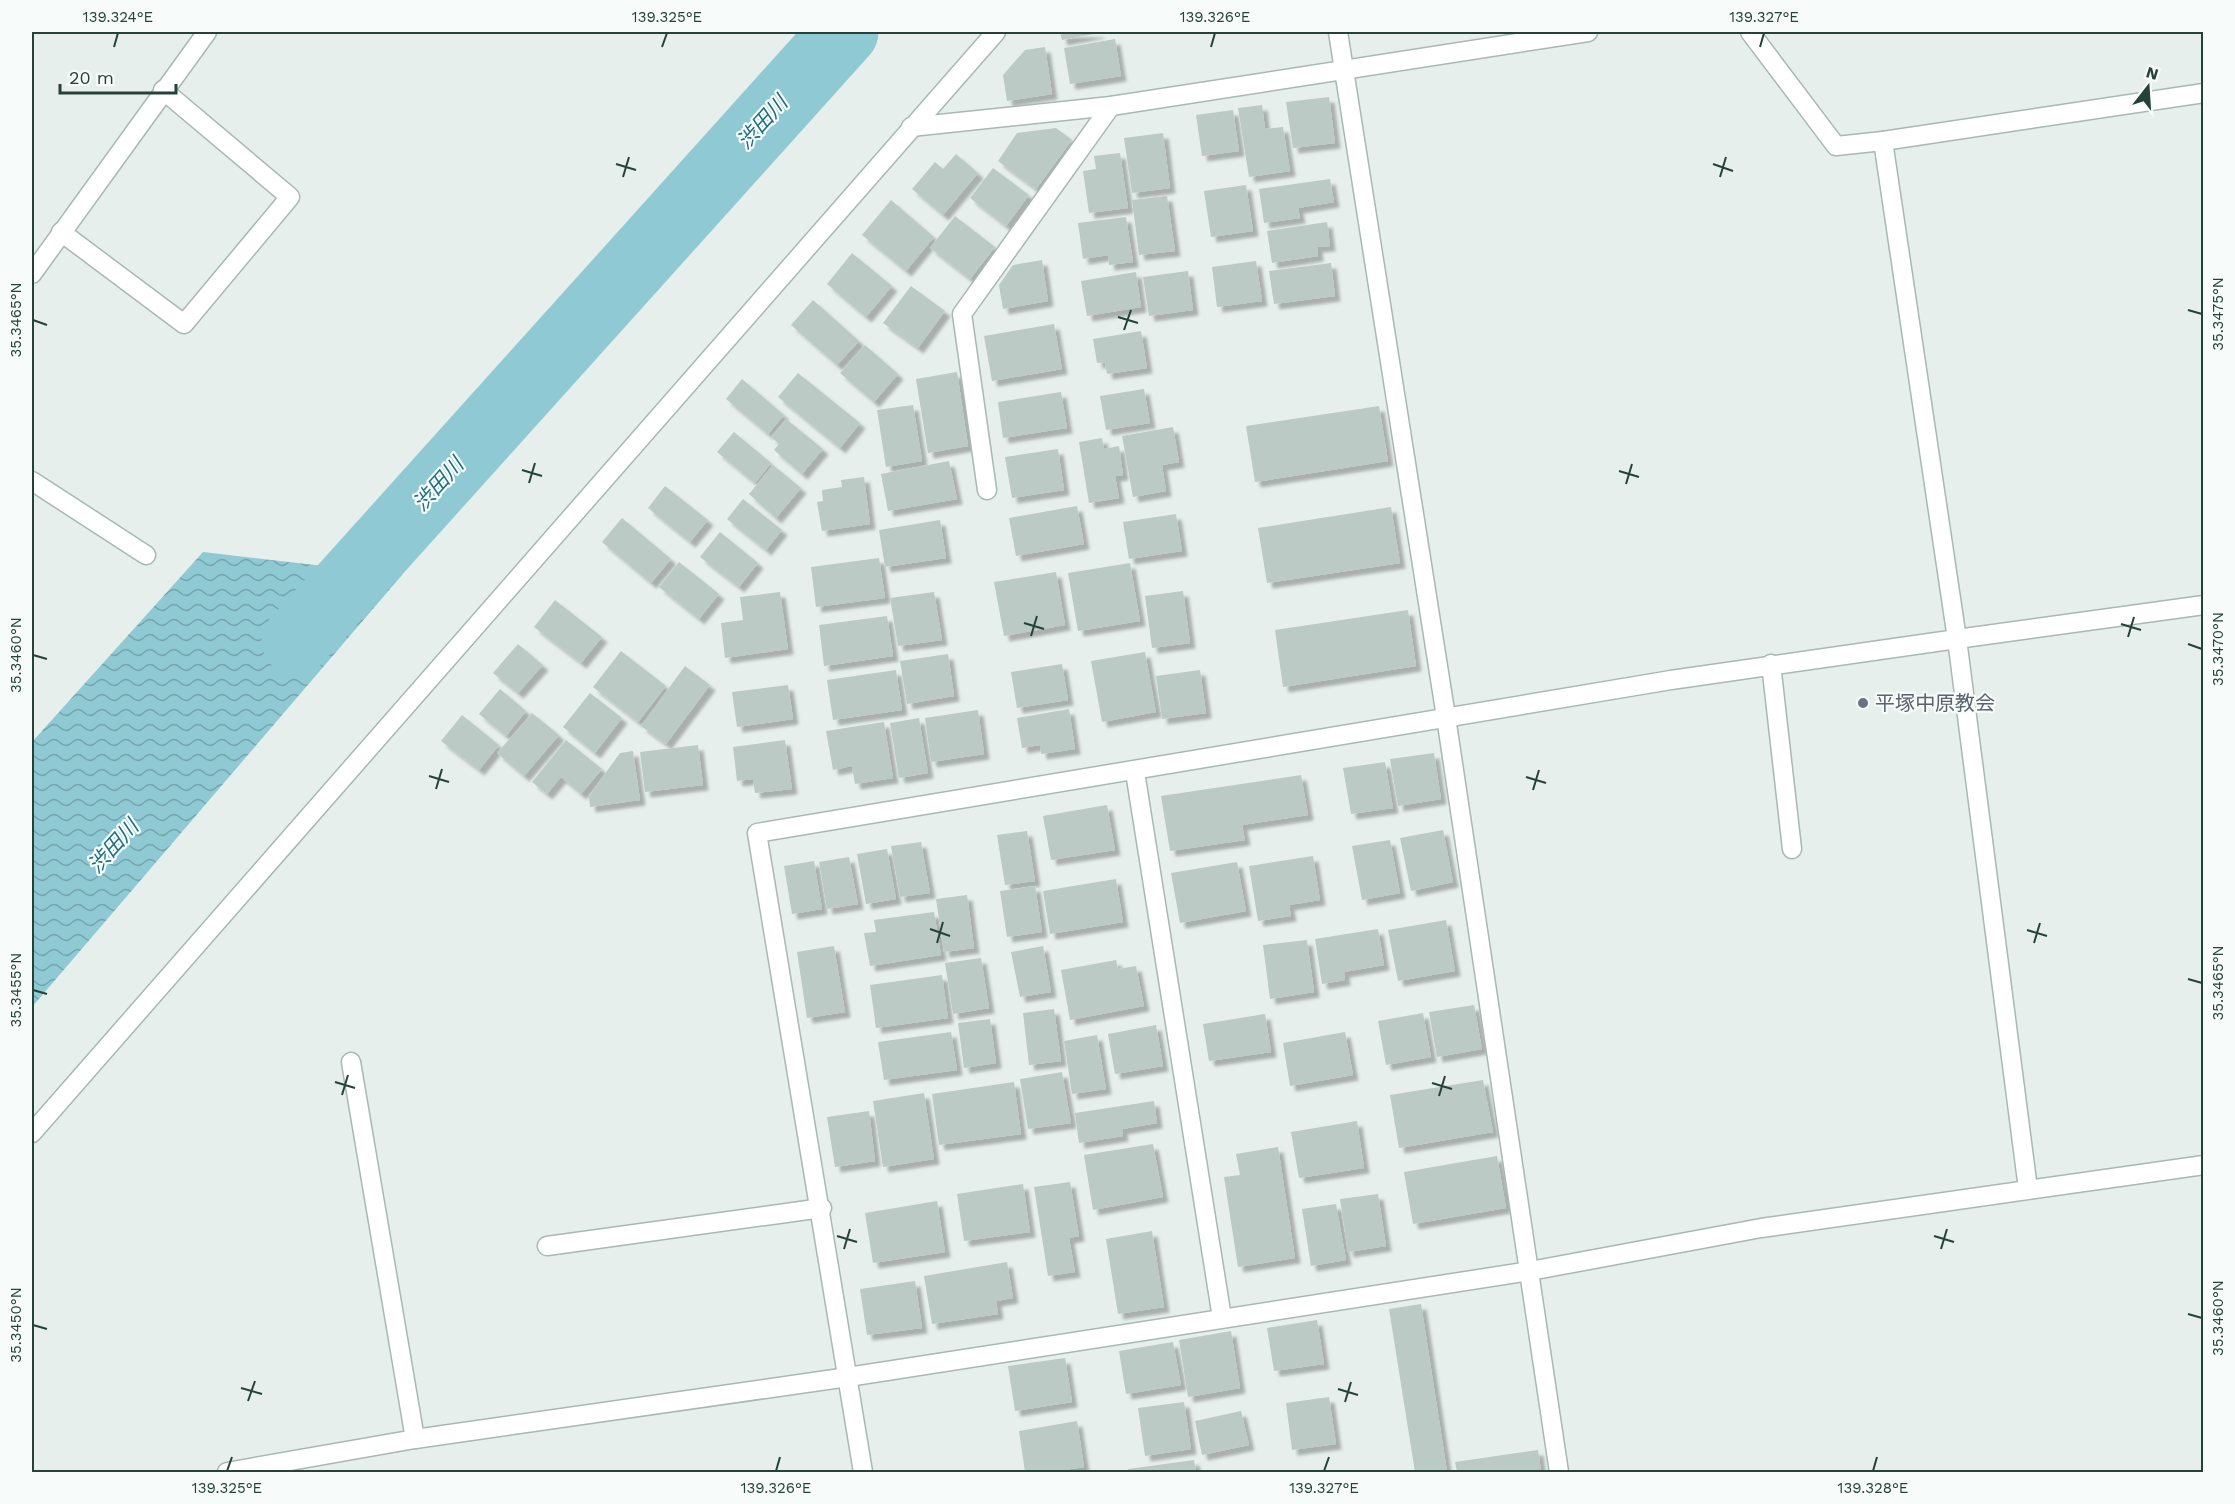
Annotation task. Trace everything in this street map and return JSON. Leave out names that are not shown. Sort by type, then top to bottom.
[{"type":"street","points":[[32,274],[207,32]]},
{"type":"street","points":[[32,1132],[996,32]]},
{"type":"street","points":[[1338,32],[1446,717],[1559,1473]]},
{"type":"street","points":[[911,127],[1111,106],[1344,72],[1588,32]]},
{"type":"street","points":[[1750,32],[1836,146],[2204,93]]},
{"type":"street","points":[[61,232],[184,324],[290,197],[163,90]]},
{"type":"street","points":[[987,490],[962,314],[1111,106]]},
{"type":"street","points":[[1883,141],[1957,639],[2028,1189]]},
{"type":"street","points":[[32,481],[146,555]]},
{"type":"street","points":[[863,1473],[822,1208],[757,833],[1010,790],[1135,772],[1446,717],[1771,664],[2204,605]]},
{"type":"street","points":[[1771,664],[1792,849]]},
{"type":"street","points":[[1135,772],[1222,1318]]},
{"type":"street","points":[[351,1062],[415,1439]]},
{"type":"street","points":[[227,1473],[415,1439],[848,1377],[1530,1272],[1761,1228],[2204,1164]]},
{"type":"street","points":[[547,1246],[822,1208]]},
{"type":"water","points":[[203,552],[402,575],[32,1007],[32,742]]},
{"type":"building","points":[[1060,32],[1099,32],[1099,33],[1062,40]]},
{"type":"building","points":[[1115,39],[1121,76],[1070,84],[1064,48]]},
{"type":"building","points":[[1045,47],[1052,94],[1007,101],[1003,75],[1025,50]]},
{"type":"building","points":[[1329,97],[1335,143],[1293,148],[1286,102]]},
{"type":"building","points":[[1262,105],[1265,129],[1283,127],[1290,171],[1249,177],[1238,108]]},
{"type":"building","points":[[1233,110],[1239,151],[1202,156],[1196,115]]},
{"type":"building","points":[[1056,128],[1072,140],[1036,189],[998,161],[1017,133]]},
{"type":"building","points":[[1163,133],[1170,188],[1132,193],[1124,138]]},
{"type":"building","points":[[1120,153],[1128,208],[1089,213],[1083,171],[1096,169],[1094,156]]},
{"type":"building","points":[[956,154],[978,173],[943,215],[912,189],[935,162],[943,169]]},
{"type":"building","points":[[993,168],[1029,195],[1006,226],[970,198]]},
{"type":"building","points":[[1330,179],[1334,202],[1298,208],[1300,218],[1264,223],[1259,189]]},
{"type":"building","points":[[1246,185],[1253,231],[1211,237],[1204,191]]},
{"type":"building","points":[[1167,196],[1175,251],[1139,255],[1132,200]]},
{"type":"building","points":[[891,200],[934,237],[906,271],[862,235]]},
{"type":"building","points":[[955,216],[995,247],[970,279],[930,248]]},
{"type":"building","points":[[1126,217],[1133,262],[1109,265],[1108,255],[1083,259],[1078,223]]},
{"type":"building","points":[[1327,222],[1330,246],[1317,247],[1318,256],[1272,263],[1267,231]]},
{"type":"building","points":[[852,253],[892,286],[866,317],[827,284]]},
{"type":"building","points":[[1042,260],[1048,301],[1003,309],[999,285],[1013,265]]},
{"type":"building","points":[[1256,261],[1262,301],[1217,307],[1212,267]]},
{"type":"building","points":[[1331,263],[1335,296],[1274,304],[1269,271]]},
{"type":"building","points":[[1188,271],[1193,310],[1149,316],[1143,277]]},
{"type":"building","points":[[1136,272],[1141,307],[1087,316],[1081,281]]},
{"type":"building","points":[[911,286],[945,311],[918,348],[883,323]]},
{"type":"building","points":[[813,300],[859,341],[837,365],[791,325]]},
{"type":"building","points":[[1054,324],[1062,369],[992,381],[984,336]]},
{"type":"building","points":[[1141,331],[1147,368],[1107,374],[1105,362],[1097,363],[1093,339]]},
{"type":"building","points":[[865,345],[898,374],[874,402],[840,373]]},
{"type":"building","points":[[957,372],[968,446],[928,453],[916,379]]},
{"type":"building","points":[[798,373],[860,423],[840,448],[778,397]]},
{"type":"building","points":[[742,379],[784,415],[768,434],[726,399]]},
{"type":"building","points":[[1144,389],[1150,423],[1106,430],[1100,396]]},
{"type":"building","points":[[1061,392],[1067,428],[1003,438],[998,402]]},
{"type":"building","points":[[913,405],[922,461],[886,467],[877,410]]},
{"type":"building","points":[[1379,406],[1388,461],[1255,482],[1246,426]]},
{"type":"building","points":[[786,419],[823,449],[802,474],[774,450],[779,444],[771,437]]},
{"type":"building","points":[[1173,427],[1179,462],[1162,465],[1166,491],[1133,497],[1122,436]]},
{"type":"building","points":[[734,432],[771,463],[755,483],[717,452]]},
{"type":"building","points":[[1102,438],[1104,449],[1119,446],[1123,475],[1115,476],[1119,498],[1089,503],[1079,442]]},
{"type":"building","points":[[1058,449],[1064,490],[1012,498],[1005,457]]},
{"type":"building","points":[[949,461],[957,499],[888,511],[881,474]]},
{"type":"building","points":[[773,465],[801,488],[776,518],[749,494]]},
{"type":"building","points":[[864,477],[870,524],[822,531],[817,502],[823,501],[822,490],[842,487],[841,480]]},
{"type":"building","points":[[665,486],[708,520],[690,542],[648,508]]},
{"type":"building","points":[[743,499],[782,530],[766,550],[727,519]]},
{"type":"building","points":[[1077,506],[1084,544],[1016,556],[1009,518]]},
{"type":"building","points":[[1391,507],[1400,563],[1267,583],[1258,528]]},
{"type":"building","points":[[1176,514],[1182,551],[1129,559],[1123,522]]},
{"type":"building","points":[[622,518],[671,559],[651,583],[602,542]]},
{"type":"building","points":[[940,520],[946,558],[885,567],[879,530]]},
{"type":"building","points":[[720,532],[758,563],[739,587],[700,557]]},
{"type":"building","points":[[879,558],[885,598],[816,607],[811,567]]},
{"type":"building","points":[[679,562],[719,594],[699,619],[659,587]]},
{"type":"building","points":[[1130,563],[1140,621],[1078,631],[1068,573]]},
{"type":"building","points":[[1056,572],[1065,625],[1004,636],[994,582]]},
{"type":"building","points":[[1183,591],[1190,643],[1152,648],[1145,596]]},
{"type":"building","points":[[780,592],[788,649],[725,658],[721,623],[743,620],[740,597]]},
{"type":"building","points":[[934,592],[942,640],[898,646],[890,598]]},
{"type":"building","points":[[555,600],[602,637],[581,663],[534,627]]},
{"type":"building","points":[[1408,610],[1416,666],[1283,687],[1275,630]]},
{"type":"building","points":[[887,616],[893,656],[824,666],[819,625]]},
{"type":"building","points":[[518,644],[543,665],[518,693],[493,673]]},
{"type":"building","points":[[621,651],[666,686],[638,722],[593,687]]},
{"type":"building","points":[[1145,652],[1156,712],[1102,722],[1091,661]]},
{"type":"building","points":[[948,654],[954,696],[907,704],[900,661]]},
{"type":"building","points":[[1062,664],[1068,700],[1017,708],[1011,672]]},
{"type":"building","points":[[685,666],[710,685],[666,744],[641,726]]},
{"type":"building","points":[[896,670],[902,710],[833,720],[827,680]]},
{"type":"building","points":[[1200,670],[1206,713],[1162,719],[1156,676]]},
{"type":"building","points":[[788,685],[793,719],[737,727],[732,692]]},
{"type":"building","points":[[500,689],[526,711],[506,736],[479,714]]},
{"type":"building","points":[[590,693],[622,718],[595,753],[563,727]]},
{"type":"building","points":[[1069,709],[1075,749],[1041,754],[1040,745],[1022,748],[1017,718]]},
{"type":"building","points":[[978,710],[984,754],[931,762],[925,718]]},
{"type":"building","points":[[532,713],[559,735],[524,776],[497,753]]},
{"type":"building","points":[[462,715],[499,745],[479,770],[441,741]]},
{"type":"building","points":[[919,718],[928,773],[899,778],[890,723]]},
{"type":"building","points":[[884,722],[893,778],[855,784],[852,766],[833,770],[826,731]]},
{"type":"building","points":[[566,740],[602,769],[581,794],[561,777],[547,794],[532,782]]},
{"type":"building","points":[[785,740],[792,789],[755,793],[753,779],[737,781],[733,747]]},
{"type":"building","points":[[698,745],[703,785],[645,792],[640,752]]},
{"type":"building","points":[[633,751],[640,800],[590,807],[589,796],[620,753]]},
{"type":"building","points":[[1434,753],[1441,799],[1398,806],[1390,759]]},
{"type":"building","points":[[1385,762],[1393,808],[1351,814],[1343,768]]},
{"type":"building","points":[[1301,775],[1308,815],[1242,825],[1245,840],[1170,851],[1161,796]]},
{"type":"building","points":[[1107,805],[1115,850],[1051,860],[1043,816]]},
{"type":"building","points":[[1443,830],[1453,882],[1411,891],[1400,838]]},
{"type":"building","points":[[1027,831],[1035,881],[1005,885],[997,835]]},
{"type":"building","points":[[1390,840],[1400,893],[1362,900],[1352,846]]},
{"type":"building","points":[[921,842],[930,893],[900,897],[891,846]]},
{"type":"building","points":[[887,849],[896,899],[866,904],[857,854]]},
{"type":"building","points":[[1313,856],[1320,900],[1289,905],[1291,916],[1258,921],[1249,866]]},
{"type":"building","points":[[849,857],[858,904],[827,909],[819,862]]},
{"type":"building","points":[[814,861],[822,909],[792,914],[784,866]]},
{"type":"building","points":[[1237,862],[1246,911],[1180,923],[1171,873]]},
{"type":"building","points":[[1116,879],[1123,922],[1050,934],[1043,891]]},
{"type":"building","points":[[1035,886],[1042,932],[1007,937],[1000,891]]},
{"type":"building","points":[[967,895],[974,948],[944,952],[936,899]]},
{"type":"building","points":[[934,912],[941,955],[870,966],[864,933],[876,932],[874,920]]},
{"type":"building","points":[[1446,920],[1455,971],[1398,981],[1388,930]]},
{"type":"building","points":[[1378,929],[1384,965],[1344,972],[1345,980],[1322,984],[1315,939]]},
{"type":"building","points":[[1307,940],[1314,992],[1270,999],[1263,945]]},
{"type":"building","points":[[834,946],[845,1012],[807,1018],[797,952]]},
{"type":"building","points":[[1043,946],[1051,992],[1020,997],[1011,952]]},
{"type":"building","points":[[981,958],[989,1008],[953,1014],[945,963]]},
{"type":"building","points":[[1116,960],[1118,969],[1136,966],[1144,1006],[1070,1020],[1061,970]]},
{"type":"building","points":[[942,975],[948,1018],[876,1028],[870,985]]},
{"type":"building","points":[[1474,1005],[1482,1049],[1437,1057],[1429,1012]]},
{"type":"building","points":[[1054,1009],[1061,1061],[1029,1065],[1023,1013]]},
{"type":"building","points":[[1423,1013],[1431,1057],[1386,1065],[1378,1021]]},
{"type":"building","points":[[1265,1014],[1271,1052],[1209,1061],[1203,1024]]},
{"type":"building","points":[[990,1019],[996,1063],[964,1068],[958,1023]]},
{"type":"building","points":[[1156,1025],[1163,1066],[1115,1074],[1108,1034]]},
{"type":"building","points":[[951,1032],[957,1070],[884,1080],[878,1042]]},
{"type":"building","points":[[1345,1032],[1353,1075],[1290,1086],[1283,1043]]},
{"type":"building","points":[[1097,1035],[1106,1089],[1072,1094],[1064,1041]]},
{"type":"building","points":[[1062,1072],[1071,1123],[1028,1129],[1020,1079]]},
{"type":"building","points":[[1483,1080],[1493,1132],[1399,1148],[1390,1095]]},
{"type":"building","points":[[1014,1082],[1021,1134],[939,1145],[932,1094]]},
{"type":"building","points":[[924,1093],[934,1159],[883,1167],[873,1101]]},
{"type":"building","points":[[1154,1101],[1157,1123],[1122,1129],[1123,1136],[1079,1143],[1075,1113]]},
{"type":"building","points":[[869,1111],[875,1161],[835,1167],[827,1117]]},
{"type":"building","points":[[1357,1121],[1364,1168],[1299,1178],[1291,1132]]},
{"type":"building","points":[[1153,1144],[1163,1197],[1093,1210],[1084,1155]]},
{"type":"building","points":[[1278,1147],[1295,1258],[1238,1267],[1224,1177],[1240,1175],[1236,1154]]},
{"type":"building","points":[[1497,1156],[1506,1208],[1413,1224],[1404,1172]]},
{"type":"building","points":[[1070,1182],[1079,1236],[1069,1238],[1075,1272],[1048,1276],[1034,1187]]},
{"type":"building","points":[[1023,1184],[1030,1232],[964,1241],[957,1194]]},
{"type":"building","points":[[1378,1194],[1386,1246],[1348,1252],[1340,1199]]},
{"type":"building","points":[[937,1201],[945,1252],[873,1263],[865,1213]]},
{"type":"building","points":[[1336,1204],[1346,1260],[1311,1266],[1302,1209]]},
{"type":"building","points":[[1152,1231],[1164,1307],[1118,1314],[1106,1239]]},
{"type":"building","points":[[1007,1262],[1013,1298],[996,1301],[998,1314],[932,1324],[924,1276]]},
{"type":"building","points":[[915,1281],[922,1328],[867,1335],[860,1289]]},
{"type":"building","points":[[1421,1304],[1447,1472],[1415,1472],[1389,1309]]},
{"type":"building","points":[[1317,1320],[1324,1364],[1274,1371],[1267,1328]]},
{"type":"building","points":[[1231,1331],[1240,1388],[1188,1397],[1179,1340]]},
{"type":"building","points":[[1173,1342],[1181,1385],[1126,1394],[1119,1351]]},
{"type":"building","points":[[1065,1358],[1072,1402],[1015,1411],[1008,1366]]},
{"type":"building","points":[[1329,1397],[1336,1444],[1292,1450],[1286,1403]]},
{"type":"building","points":[[1184,1402],[1191,1449],[1145,1456],[1138,1408]]},
{"type":"building","points":[[1241,1411],[1249,1445],[1202,1455],[1195,1421]]},
{"type":"building","points":[[1077,1421],[1084,1467],[1050,1472],[1025,1472],[1019,1431]]},
{"type":"building","points":[[1538,1450],[1541,1472],[1457,1472],[1455,1462]]},
{"type":"building","points":[[1194,1460],[1196,1472],[1129,1472],[1128,1469]]},
{"type":"waterway","name":"渋田川","points":[[296,641],[844,32]]},
{"type":"place","name":"平塚中原教会","points":[[1863,703]]}]
